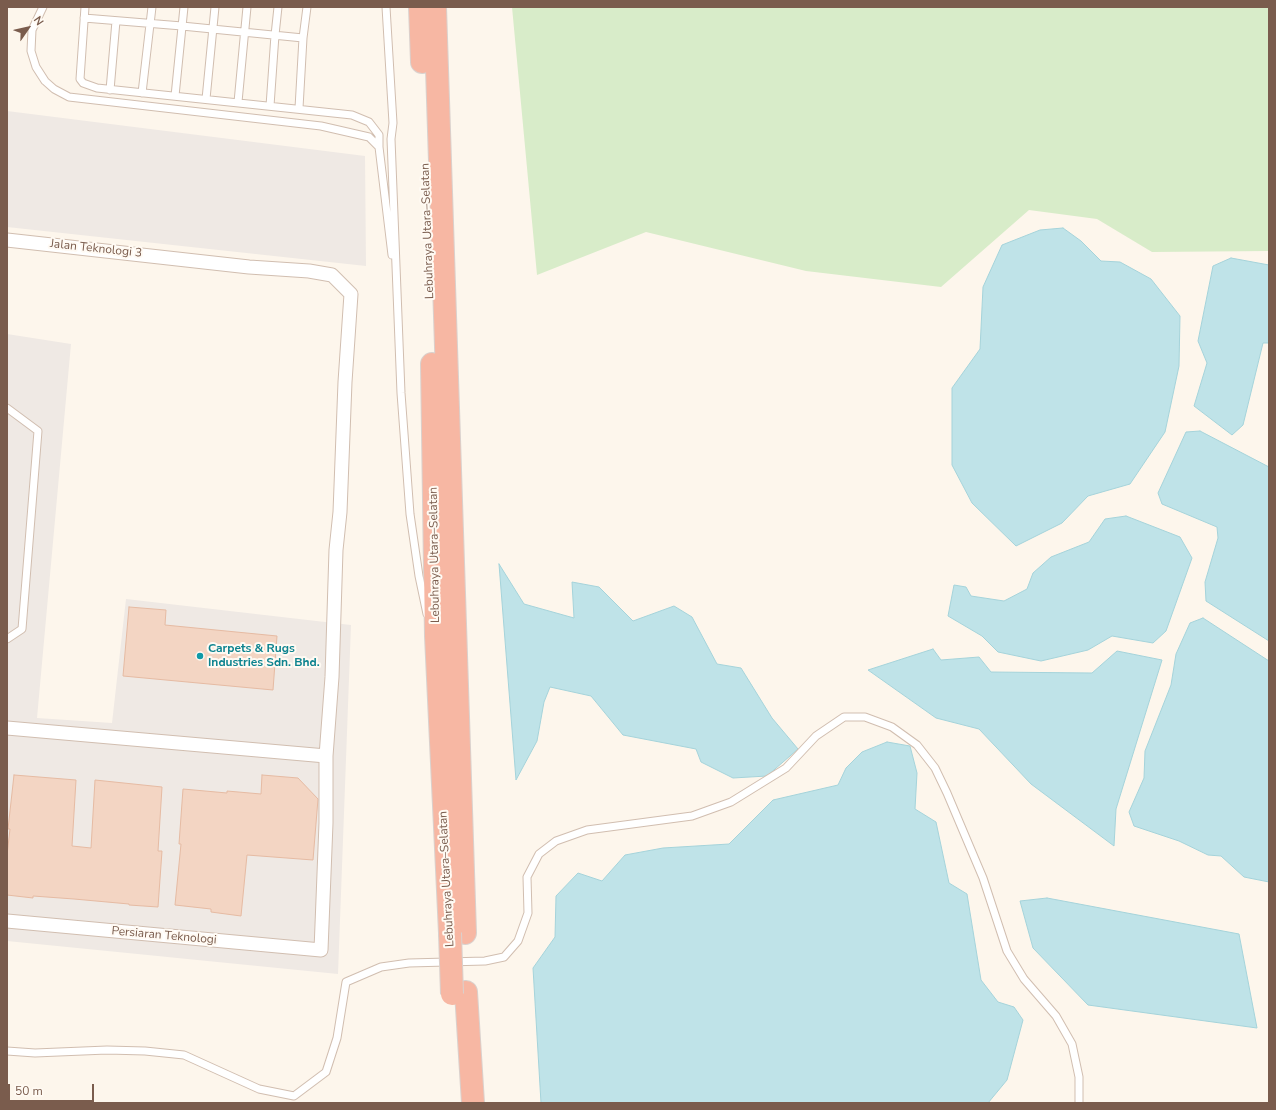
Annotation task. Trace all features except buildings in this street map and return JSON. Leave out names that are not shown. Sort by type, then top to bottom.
[{"type":"highway","name":"Lebuhraya Utara–Selatan","points":[[420,7],[431,323],[436,636],[457,933]]},
{"type":"highway","name":"Lebuhraya Utara–Selatan","points":[[435,7],[459,993],[458,1103]]},
{"type":"highway","name":"Lebuhraya Utara–Selatan","points":[[459,993],[473,1103]]},
{"type":"street","name":"Jalan Teknologi 3","points":[[7,240],[249,267],[309,271],[332,275],[351,294],[345,382],[340,512],[336,550],[332,677],[326,756],[326,823],[321,950]]},
{"type":"street","points":[[7,728],[326,756]]},
{"type":"street","name":"Persiaran Teknologi","points":[[7,921],[321,950]]},
{"type":"lane","points":[[43,7],[32,30],[31,51],[36,67],[45,80],[54,89],[69,97],[321,126],[368,137],[379,147]]},
{"type":"lane","points":[[85,7],[80,79],[83,83],[97,88],[110,90],[299,108],[352,115],[369,122],[379,136],[379,147],[398,309]]},
{"type":"lane","points":[[142,93],[152,7]]},
{"type":"lane","points":[[175,96],[184,7]]},
{"type":"lane","points":[[206,99],[215,7]]},
{"type":"lane","points":[[238,102],[247,7]]},
{"type":"lane","points":[[270,106],[278,7]]},
{"type":"lane","points":[[299,108],[303,38],[307,7]]},
{"type":"lane","points":[[386,7],[393,123],[391,139],[401,393],[410,514],[425,610],[436,636]]},
{"type":"lane","points":[[84,18],[303,38]]},
{"type":"lane","points":[[110,90],[116,21]]},
{"type":"lane","points":[[7,408],[38,431],[22,628],[7,639]]},
{"type":"lane","points":[[7,1051],[36,1052],[107,1050],[145,1051],[184,1055],[259,1088],[294,1096],[326,1072],[337,1038],[346,982],[381,967],[409,963],[485,961],[504,956],[518,941],[528,913],[527,877],[539,854],[556,841],[587,830],[692,816],[731,802],[786,768],[816,736],[844,717],[865,717],[892,727],[917,745],[935,768],[983,878],[1007,951],[1024,979],[1056,1016],[1072,1044],[1079,1077],[1079,1103]]},
{"type":"shaded area","points":[[7,111],[365,156],[366,266],[7,227]]},
{"type":"shaded area","points":[[7,334],[71,344],[37,718],[112,723],[126,599],[351,625],[338,974],[7,941]]},
{"type":"green space","points":[[512,7],[1269,7],[1269,251],[1152,252],[1097,219],[1029,210],[941,287],[806,271],[646,232],[537,275]]},
{"type":"water","points":[[1063,228],[1081,241],[1101,261],[1120,262],[1151,279],[1180,316],[1179,366],[1165,432],[1130,484],[1088,496],[1062,523],[1016,546],[972,503],[952,465],[952,388],[980,349],[983,287],[1002,245],[1040,230]]},
{"type":"water","points":[[1231,258],[1269,265],[1269,343],[1263,343],[1243,425],[1232,435],[1194,406],[1207,363],[1198,341],[1213,266]]},
{"type":"water","points":[[1200,431],[1269,467],[1269,641],[1206,601],[1205,582],[1218,538],[1217,527],[1162,504],[1158,493],[1186,432]]},
{"type":"water","points":[[1126,516],[1180,537],[1192,558],[1166,631],[1153,643],[1112,636],[1088,650],[1041,661],[998,652],[982,636],[948,616],[954,585],[966,587],[971,596],[1004,601],[1027,589],[1033,573],[1051,557],[1089,542],[1105,519]]},
{"type":"water","points":[[499,564],[524,604],[574,618],[572,582],[599,587],[633,621],[674,606],[692,617],[717,664],[741,668],[772,718],[798,749],[767,776],[733,778],[701,762],[696,749],[623,735],[591,696],[550,687],[544,702],[537,741],[516,780]]},
{"type":"water","points":[[1203,618],[1269,661],[1269,882],[1244,877],[1221,856],[1208,855],[1179,841],[1134,826],[1129,812],[1144,778],[1145,751],[1171,685],[1176,654],[1190,623]]},
{"type":"water","points":[[933,649],[941,660],[979,657],[991,672],[1092,673],[1117,651],[1162,660],[1116,809],[1114,846],[1031,784],[979,729],[936,718],[868,670]]},
{"type":"water","points":[[887,742],[910,746],[917,773],[915,809],[936,822],[949,883],[967,894],[981,980],[998,1002],[1014,1007],[1023,1020],[1007,1080],[988,1103],[541,1103],[533,968],[555,937],[556,896],[578,873],[602,881],[625,855],[663,848],[729,844],[773,800],[838,785],[846,768],[862,752]]},
{"type":"water","points":[[1047,898],[1239,934],[1257,1028],[1088,1005],[1033,948],[1020,901]]},
{"type":"place","name":"Carpets & Rugs Industries Sdn. Bhd.","points":[[200,656]]}]
